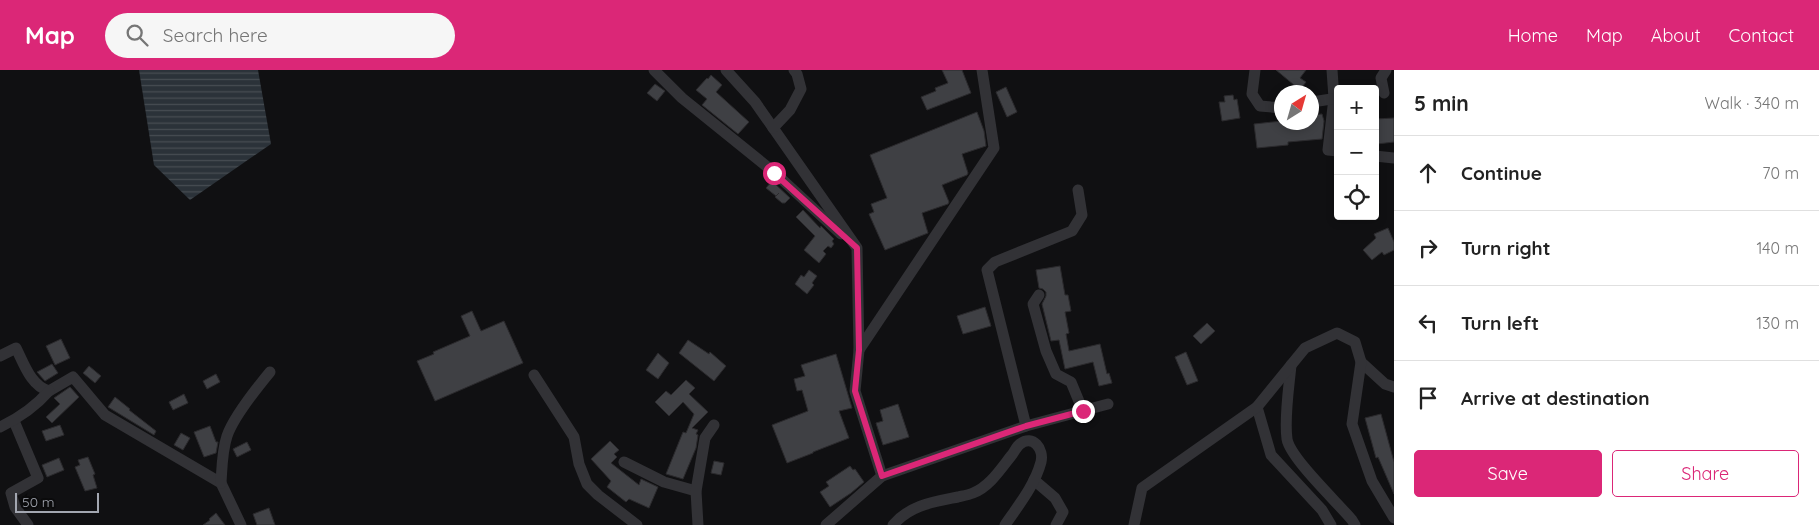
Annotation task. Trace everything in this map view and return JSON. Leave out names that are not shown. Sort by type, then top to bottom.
[{"type":"street","points":[[654,70],[682,98],[774,173],[857,248]]},
{"type":"street","points":[[726,70],[754,102],[857,248],[859,350],[855,391],[882,476]]},
{"type":"street","points":[[773,128],[790,110],[801,88],[794,70]]},
{"type":"street","points":[[859,350],[994,148],[982,70]]},
{"type":"street","points":[[1255,70],[1252,94],[1260,106],[1274,107]]},
{"type":"street","points":[[1332,70],[1334,85]]},
{"type":"street","points":[[1385,94],[1381,78],[1386,70]]},
{"type":"street","points":[[1319,101],[1334,98]]},
{"type":"street","points":[[1334,111],[1328,150],[1334,151]]},
{"type":"street","points":[[1379,156],[1394,158]]},
{"type":"street","points":[[1026,426],[987,270],[995,262],[1072,231],[1082,215],[1078,190]]},
{"type":"street","points":[[1038,295],[1033,304],[1046,351],[1056,374],[1071,382],[1083,411]]},
{"type":"street","points":[[1134,525],[1142,488],[1257,407],[1305,348],[1336,333],[1355,342],[1361,362],[1352,424],[1372,481],[1394,518]]},
{"type":"street","points":[[0,356],[16,348],[33,380],[41,389],[49,391]]},
{"type":"street","points":[[1361,362],[1385,384],[1394,387]]},
{"type":"street","points":[[1291,366],[1287,406],[1287,440],[1298,459],[1355,525]]},
{"type":"street","points":[[241,525],[221,483],[223,455],[227,436],[246,402],[270,372]]},
{"type":"street","points":[[534,375],[574,437],[579,464],[587,484],[598,495],[637,525]]},
{"type":"street","points":[[0,427],[14,421],[36,406],[49,391],[73,377],[105,415],[221,483]]},
{"type":"street","points":[[826,525],[882,476],[1026,426],[1108,404]]},
{"type":"street","points":[[1257,407],[1271,456],[1322,510],[1331,525]]},
{"type":"street","points":[[14,421],[38,478],[6,495],[28,525]]},
{"type":"street","points":[[698,525],[696,491],[705,438],[714,425]]},
{"type":"street","points":[[893,525],[901,516],[920,505],[973,493],[986,484],[1000,470],[1021,443],[1030,441],[1037,444],[1042,452],[1041,462],[1034,480],[1005,525]]},
{"type":"street","points":[[624,462],[664,482],[696,491]]},
{"type":"street","points":[[1034,480],[1055,498],[1063,512],[1056,525]]},
{"type":"shaded area","points":[[139,70],[258,70],[271,144],[190,200],[154,165]]},
{"type":"building","points":[[942,70],[962,70],[971,93],[927,110],[921,97],[936,91],[935,88],[948,83]]},
{"type":"building","points":[[1276,70],[1306,70],[1300,78],[1306,82],[1304,85],[1294,85]]},
{"type":"building","points":[[711,75],[722,85],[716,92],[749,122],[738,134],[702,105],[707,99],[696,90]]},
{"type":"building","points":[[655,84],[665,91],[657,101],[647,93]]},
{"type":"building","points":[[1006,87],[1017,112],[1007,117],[996,92]]},
{"type":"building","points":[[1233,95],[1234,100],[1237,99],[1240,118],[1222,121],[1219,102],[1225,102],[1224,96]]},
{"type":"building","points":[[977,112],[984,131],[986,146],[962,154],[967,175],[942,185],[949,202],[948,204],[922,213],[928,233],[885,250],[869,214],[874,212],[871,204],[887,198],[870,155]]},
{"type":"building","points":[[1319,114],[1322,114],[1324,121],[1322,139],[1288,142],[1288,145],[1257,148],[1254,124],[1274,122],[1274,130],[1319,130]]},
{"type":"building","points":[[1394,118],[1394,142],[1379,144],[1379,119]]},
{"type":"building","points":[[772,181],[790,198],[785,203],[782,203],[766,188]]},
{"type":"building","points":[[803,210],[820,228],[821,226],[834,239],[832,241],[834,244],[831,248],[828,246],[823,251],[826,254],[819,263],[804,250],[815,236],[796,217]]},
{"type":"building","points":[[1388,228],[1394,242],[1394,250],[1384,255],[1382,252],[1372,260],[1363,250],[1376,238],[1374,234]]},
{"type":"building","points":[[1060,266],[1065,295],[1068,295],[1071,311],[1065,312],[1069,333],[1066,334],[1069,351],[1100,344],[1107,374],[1109,373],[1112,383],[1099,386],[1093,362],[1065,369],[1059,340],[1051,341],[1042,304],[1046,292],[1039,288],[1036,270]]},
{"type":"building","points":[[809,270],[817,276],[812,283],[814,285],[807,294],[795,284],[801,275],[804,277]]},
{"type":"building","points":[[985,307],[991,326],[963,334],[957,316]]},
{"type":"building","points":[[472,311],[481,331],[504,321],[523,363],[435,401],[417,361],[470,336],[461,316]]},
{"type":"building","points":[[1207,323],[1215,331],[1201,344],[1193,336]]},
{"type":"building","points":[[61,339],[70,358],[55,365],[46,346]]},
{"type":"building","points":[[688,340],[709,354],[710,352],[726,366],[714,381],[679,353]]},
{"type":"building","points":[[1186,352],[1198,381],[1187,385],[1175,357]]},
{"type":"building","points":[[658,353],[669,363],[658,379],[646,370]]},
{"type":"building","points":[[836,354],[852,408],[839,411],[849,438],[787,463],[772,425],[808,411],[802,390],[797,391],[794,379],[805,376],[801,365]]},
{"type":"building","points":[[52,364],[58,373],[45,381],[37,372]]},
{"type":"building","points":[[89,366],[101,376],[95,383],[83,373]]},
{"type":"building","points":[[216,374],[220,382],[207,389],[203,381]]},
{"type":"building","points":[[686,380],[695,388],[689,394],[708,412],[692,428],[698,430],[696,434],[698,435],[696,448],[683,479],[666,474],[683,432],[686,433],[694,414],[683,402],[669,416],[655,402],[666,391],[671,395]]},
{"type":"building","points":[[70,387],[79,397],[52,423],[46,417],[60,404],[54,398]]},
{"type":"building","points":[[184,394],[188,403],[173,410],[169,402]]},
{"type":"building","points":[[115,397],[156,431],[154,435],[108,407]]},
{"type":"building","points":[[898,404],[909,437],[883,445],[876,423],[883,421],[880,410]]},
{"type":"building","points":[[1381,414],[1394,462],[1394,494],[1378,457],[1376,458],[1365,418]]},
{"type":"building","points":[[60,425],[64,435],[46,441],[42,431]]},
{"type":"building","points":[[210,426],[216,442],[218,442],[216,453],[204,457],[194,432]]},
{"type":"building","points":[[181,433],[190,438],[183,450],[174,445]]},
{"type":"building","points":[[610,441],[619,450],[614,454],[617,457],[611,463],[639,485],[641,479],[658,487],[649,508],[629,499],[626,502],[607,487],[611,481],[591,459]]},
{"type":"building","points":[[247,442],[251,450],[237,457],[233,449]]},
{"type":"building","points":[[88,457],[95,474],[93,475],[97,488],[85,491],[75,467],[80,465],[78,460]]},
{"type":"building","points":[[59,458],[64,470],[47,477],[42,465]]},
{"type":"building","points":[[714,461],[724,463],[721,475],[711,473]]},
{"type":"building","points":[[850,466],[853,470],[855,469],[864,482],[830,507],[820,492],[829,486],[826,482]]},
{"type":"building","points":[[269,508],[275,525],[257,525],[253,514]]},
{"type":"building","points":[[216,513],[225,525],[203,525],[210,520]]},
{"type":"route","points":[[774,173],[857,248],[859,350],[855,391],[882,476],[1026,426],[1083,411]]}]
